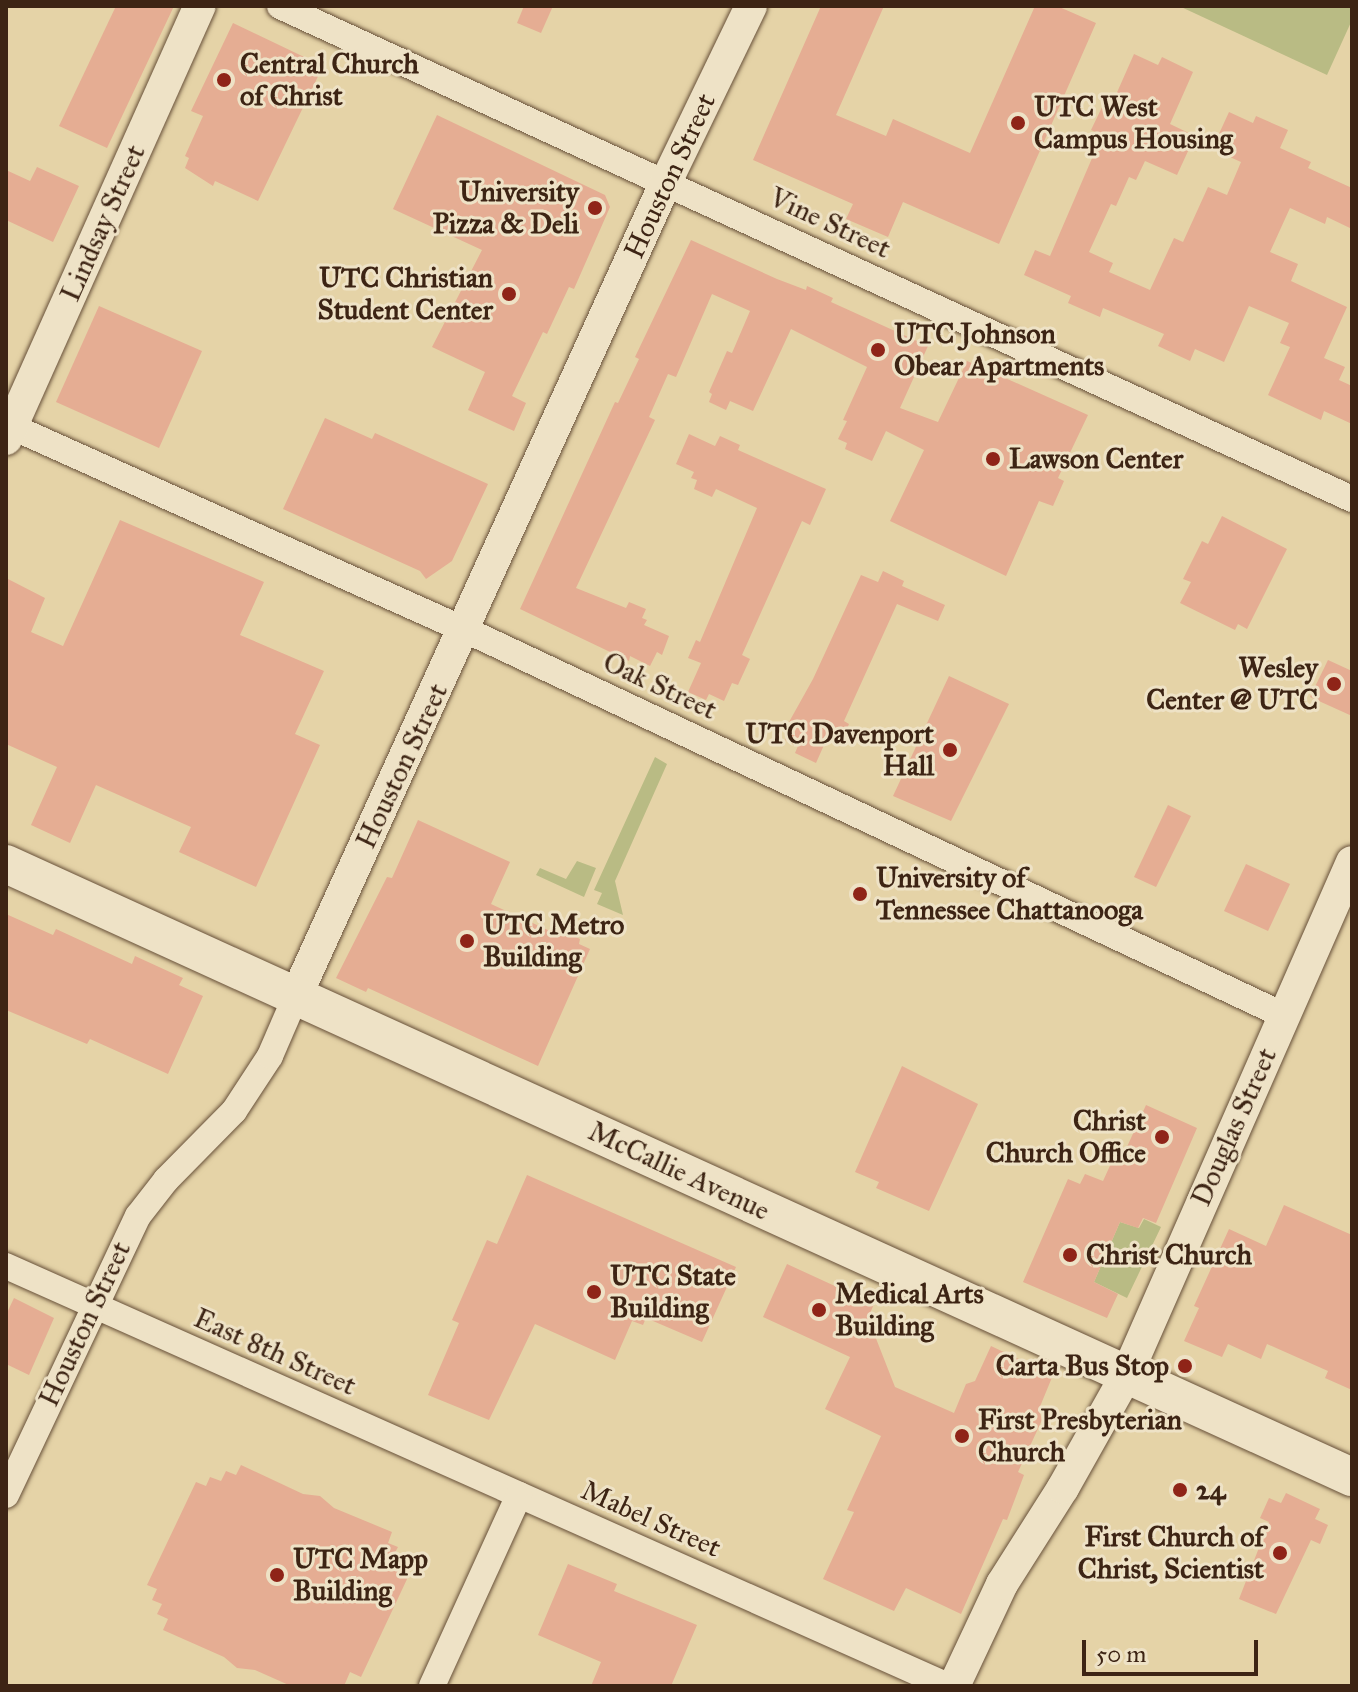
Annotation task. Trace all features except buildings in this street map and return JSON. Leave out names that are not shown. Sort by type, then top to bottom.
[{"type":"main road","name":"McCallie Avenue","points":[[6,864],[1352,1477]]},
{"type":"street","name":"Lindsay Street","points":[[8,430],[200,6]]},
{"type":"street","name":"Vine Street","points":[[280,6],[1352,499]]},
{"type":"street","name":"Houston Street","points":[[6,1495],[138,1216],[166,1180],[234,1111],[270,1056],[666,182],[751,6]]},
{"type":"street","name":"Oak Street","points":[[8,430],[464,629],[1283,1015]]},
{"type":"street","name":"Douglas Street","points":[[954,1686],[1002,1584],[1063,1488],[1127,1374],[1352,862]]},
{"type":"street","name":"East 8th Street","points":[[6,1266],[519,1495]]},
{"type":"street","points":[[432,1686],[519,1495]]},
{"type":"street","name":"Mabel Street","points":[[519,1495],[948,1686]]},
{"type":"green space","points":[[1179,6],[1352,6],[1352,20],[1327,75]]},
{"type":"green space","points":[[655,757],[667,764],[615,881],[623,915],[597,904],[602,893],[594,890]]},
{"type":"green space","points":[[577,861],[596,868],[584,897],[536,875],[540,868],[566,879]]},
{"type":"green space","points":[[1144,1219],[1161,1227],[1127,1298],[1094,1282],[1120,1222],[1139,1228]]},
{"type":"place","name":"Central Church of Christ","points":[[224,80]]},
{"type":"place","name":"UTC West Campus Housing","points":[[1018,123]]},
{"type":"place","name":"University Pizza & Deli","points":[[595,208]]},
{"type":"place","name":"UTC Christian Student Center","points":[[509,294]]},
{"type":"place","name":"UTC Johnson Obear Apartments","points":[[878,350]]},
{"type":"place","name":"Lawson Center","points":[[993,459]]},
{"type":"place","name":"Wesley Center @ UTC","points":[[1334,684]]},
{"type":"place","name":"UTC Davenport Hall","points":[[950,750]]},
{"type":"place","name":"University of Tennessee Chattanooga","points":[[860,894]]},
{"type":"place","name":"UTC Metro Building","points":[[467,941]]},
{"type":"place","name":"Christ Church Office","points":[[1162,1137]]},
{"type":"place","name":"Christ Church","points":[[1070,1255]]},
{"type":"place","name":"UTC State Building","points":[[594,1292]]},
{"type":"place","name":"Medical Arts Building","points":[[819,1310]]},
{"type":"place","name":"Carta Bus Stop","points":[[1185,1366]]},
{"type":"place","name":"First Presbyterian Church","points":[[962,1436]]},
{"type":"place","name":"24","points":[[1180,1490]]},
{"type":"place","name":"First Church of Christ, Scientist","points":[[1280,1553]]},
{"type":"place","name":"UTC Mapp Building","points":[[277,1575]]}]
